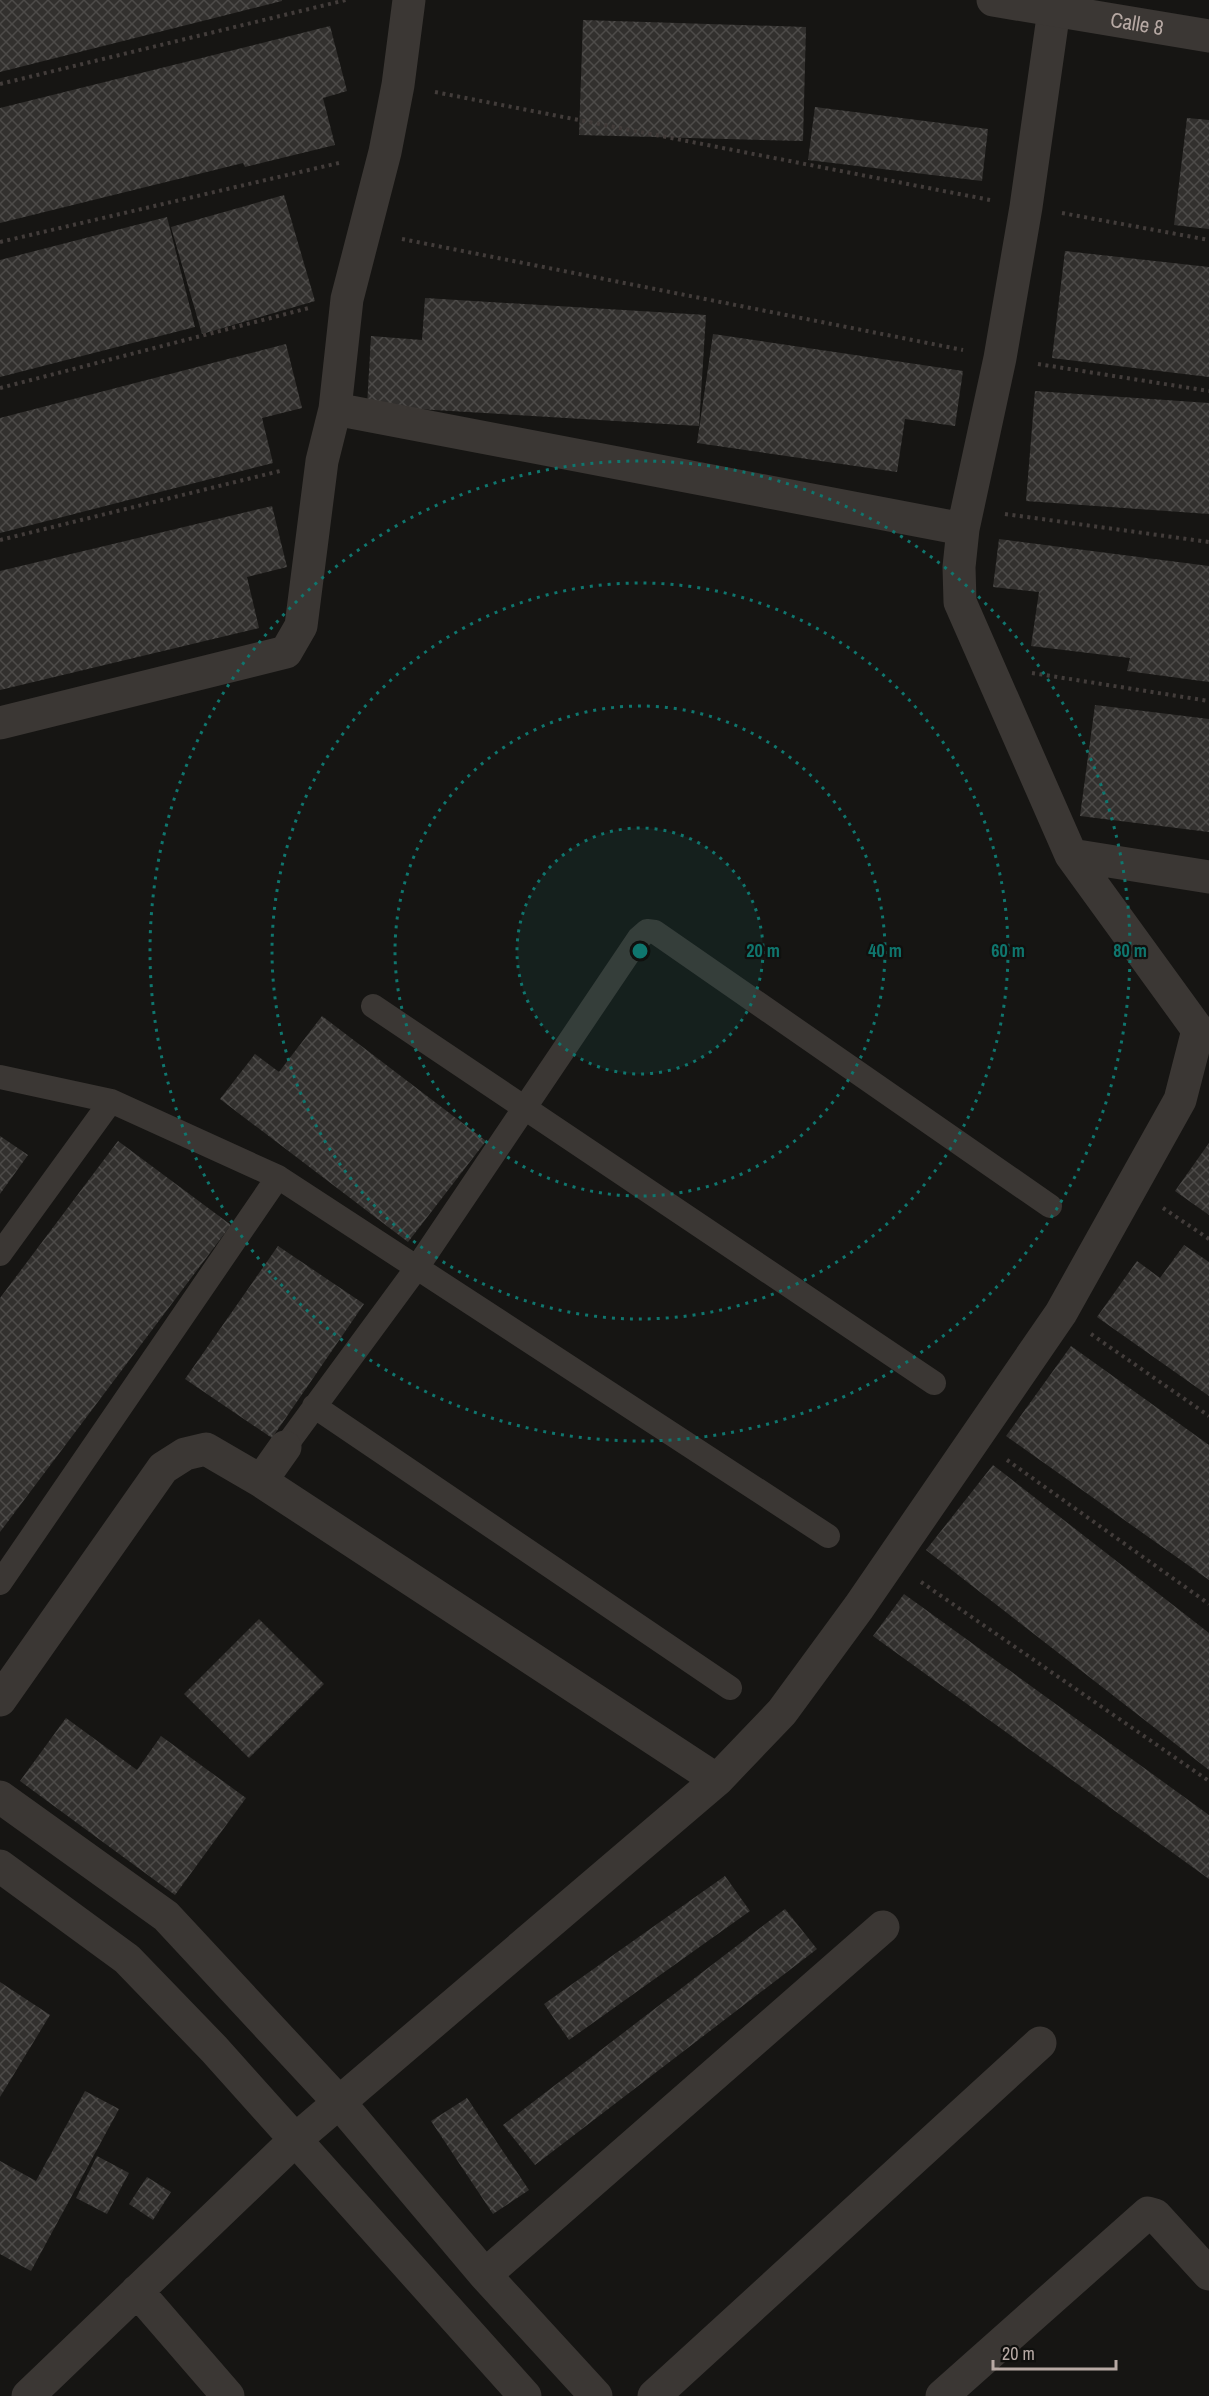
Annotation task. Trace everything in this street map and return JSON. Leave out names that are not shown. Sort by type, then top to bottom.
[{"type":"street","points":[[0,723],[286,652],[301,626],[322,460],[335,410],[347,298],[385,152],[398,85],[409,0]]},
{"type":"street","name":"Calle 8","points":[[993,0],[1209,36]]},
{"type":"street","points":[[28,2396],[295,2140],[717,1780],[782,1712],[890,1561],[1061,1313],[1180,1100],[1203,1034],[1071,855],[960,602],[958,567],[1000,358],[1026,207],[1054,10]]},
{"type":"street","points":[[335,410],[966,519]]},
{"type":"street","points":[[1071,855],[1209,877]]},
{"type":"street","points":[[261,1481],[285,1447]]},
{"type":"street","points":[[0,1700],[163,1468],[185,1454],[206,1449],[261,1481],[717,1780]]},
{"type":"street","points":[[0,1797],[166,1916],[338,2101],[485,2275],[596,2396]]},
{"type":"street","points":[[0,1866],[127,1959],[214,2049],[525,2396]]},
{"type":"street","points":[[485,2275],[883,1927]]},
{"type":"street","points":[[654,2396],[1040,2043]]},
{"type":"street","points":[[942,2396],[1148,2213],[1155,2215],[1209,2274]]},
{"type":"street","points":[[137,2292],[228,2396]]},
{"type":"lane","points":[[285,1447],[416,1269],[639,938],[647,932],[656,932],[1050,1206]]},
{"type":"lane","points":[[373,1006],[934,1383]]},
{"type":"lane","points":[[0,1077],[111,1101],[278,1177],[828,1536]]},
{"type":"lane","points":[[0,1254],[111,1101]]},
{"type":"lane","points":[[0,1583],[278,1177]]},
{"type":"lane","points":[[314,1406],[730,1688]]},
{"type":"path","points":[[0,84],[346,0]]},
{"type":"path","points":[[398,85],[1026,207],[1209,240]]},
{"type":"path","points":[[0,242],[385,152]]},
{"type":"path","points":[[364,231],[1000,358],[1209,391]]},
{"type":"path","points":[[0,388],[347,298]]},
{"type":"path","points":[[0,540],[322,460]]},
{"type":"path","points":[[966,519],[1209,542]]},
{"type":"path","points":[[987,666],[1209,701]]},
{"type":"path","points":[[1132,1187],[1209,1239]]},
{"type":"path","points":[[1061,1313],[1209,1416]]},
{"type":"path","points":[[975,1437],[1209,1604]]},
{"type":"path","points":[[890,1561],[1209,1781]]},
{"type":"building","points":[[0,0],[282,0],[282,1],[0,72]]},
{"type":"building","points":[[583,20],[806,27],[803,141],[579,135]]},
{"type":"building","points":[[330,26],[347,91],[323,98],[335,145],[245,167],[243,163],[0,223],[0,108]]},
{"type":"building","points":[[815,107],[988,129],[982,181],[808,160]]},
{"type":"building","points":[[1187,118],[1209,120],[1209,229],[1174,225]]},
{"type":"building","points":[[284,195],[315,301],[202,334],[171,227]]},
{"type":"building","points":[[167,217],[195,327],[0,377],[0,260]]},
{"type":"building","points":[[1065,251],[1209,267],[1209,377],[1052,358]]},
{"type":"building","points":[[425,298],[706,315],[699,426],[367,406],[371,336],[422,340]]},
{"type":"building","points":[[713,334],[963,371],[955,426],[905,419],[897,472],[697,443]]},
{"type":"building","points":[[286,344],[302,408],[262,418],[273,463],[0,533],[0,418]]},
{"type":"building","points":[[1035,391],[1209,403],[1209,514],[1026,501]]},
{"type":"building","points":[[272,506],[287,567],[247,577],[259,628],[0,690],[0,571]]},
{"type":"building","points":[[999,539],[1209,566],[1209,682],[1127,671],[1130,658],[1031,646],[1039,592],[993,587]]},
{"type":"building","points":[[1095,705],[1209,719],[1209,832],[1080,816]]},
{"type":"building","points":[[322,1016],[486,1141],[408,1242],[220,1099],[255,1054],[279,1072]]},
{"type":"building","points":[[0,1136],[28,1155],[0,1194]]},
{"type":"building","points":[[118,1141],[231,1225],[0,1532],[0,1298]]},
{"type":"building","points":[[1209,1143],[1209,1215],[1175,1191]]},
{"type":"building","points":[[1184,1245],[1209,1262],[1209,1396],[1097,1317],[1137,1261],[1160,1278]]},
{"type":"building","points":[[278,1246],[364,1304],[272,1438],[185,1379]]},
{"type":"building","points":[[1071,1346],[1209,1445],[1209,1580],[1006,1436]]},
{"type":"building","points":[[993,1465],[1209,1633],[1209,1770],[926,1550]]},
{"type":"building","points":[[904,1594],[1209,1815],[1209,1879],[873,1636]]},
{"type":"building","points":[[259,1619],[324,1684],[249,1758],[184,1694]]},
{"type":"building","points":[[66,1718],[137,1770],[161,1736],[246,1798],[175,1895],[20,1781]]},
{"type":"building","points":[[725,1876],[750,1911],[569,2040],[544,2004]]},
{"type":"building","points":[[785,1909],[817,1949],[535,2165],[503,2125]]},
{"type":"building","points":[[0,1982],[50,2015],[0,2097]]},
{"type":"building","points":[[85,2091],[119,2109],[31,2271],[0,2254],[0,2161],[36,2181]]},
{"type":"building","points":[[467,2098],[529,2190],[493,2214],[431,2121]]},
{"type":"building","points":[[97,2156],[129,2173],[107,2214],[76,2198]]},
{"type":"building","points":[[147,2177],[171,2192],[153,2220],[129,2204]]}]
